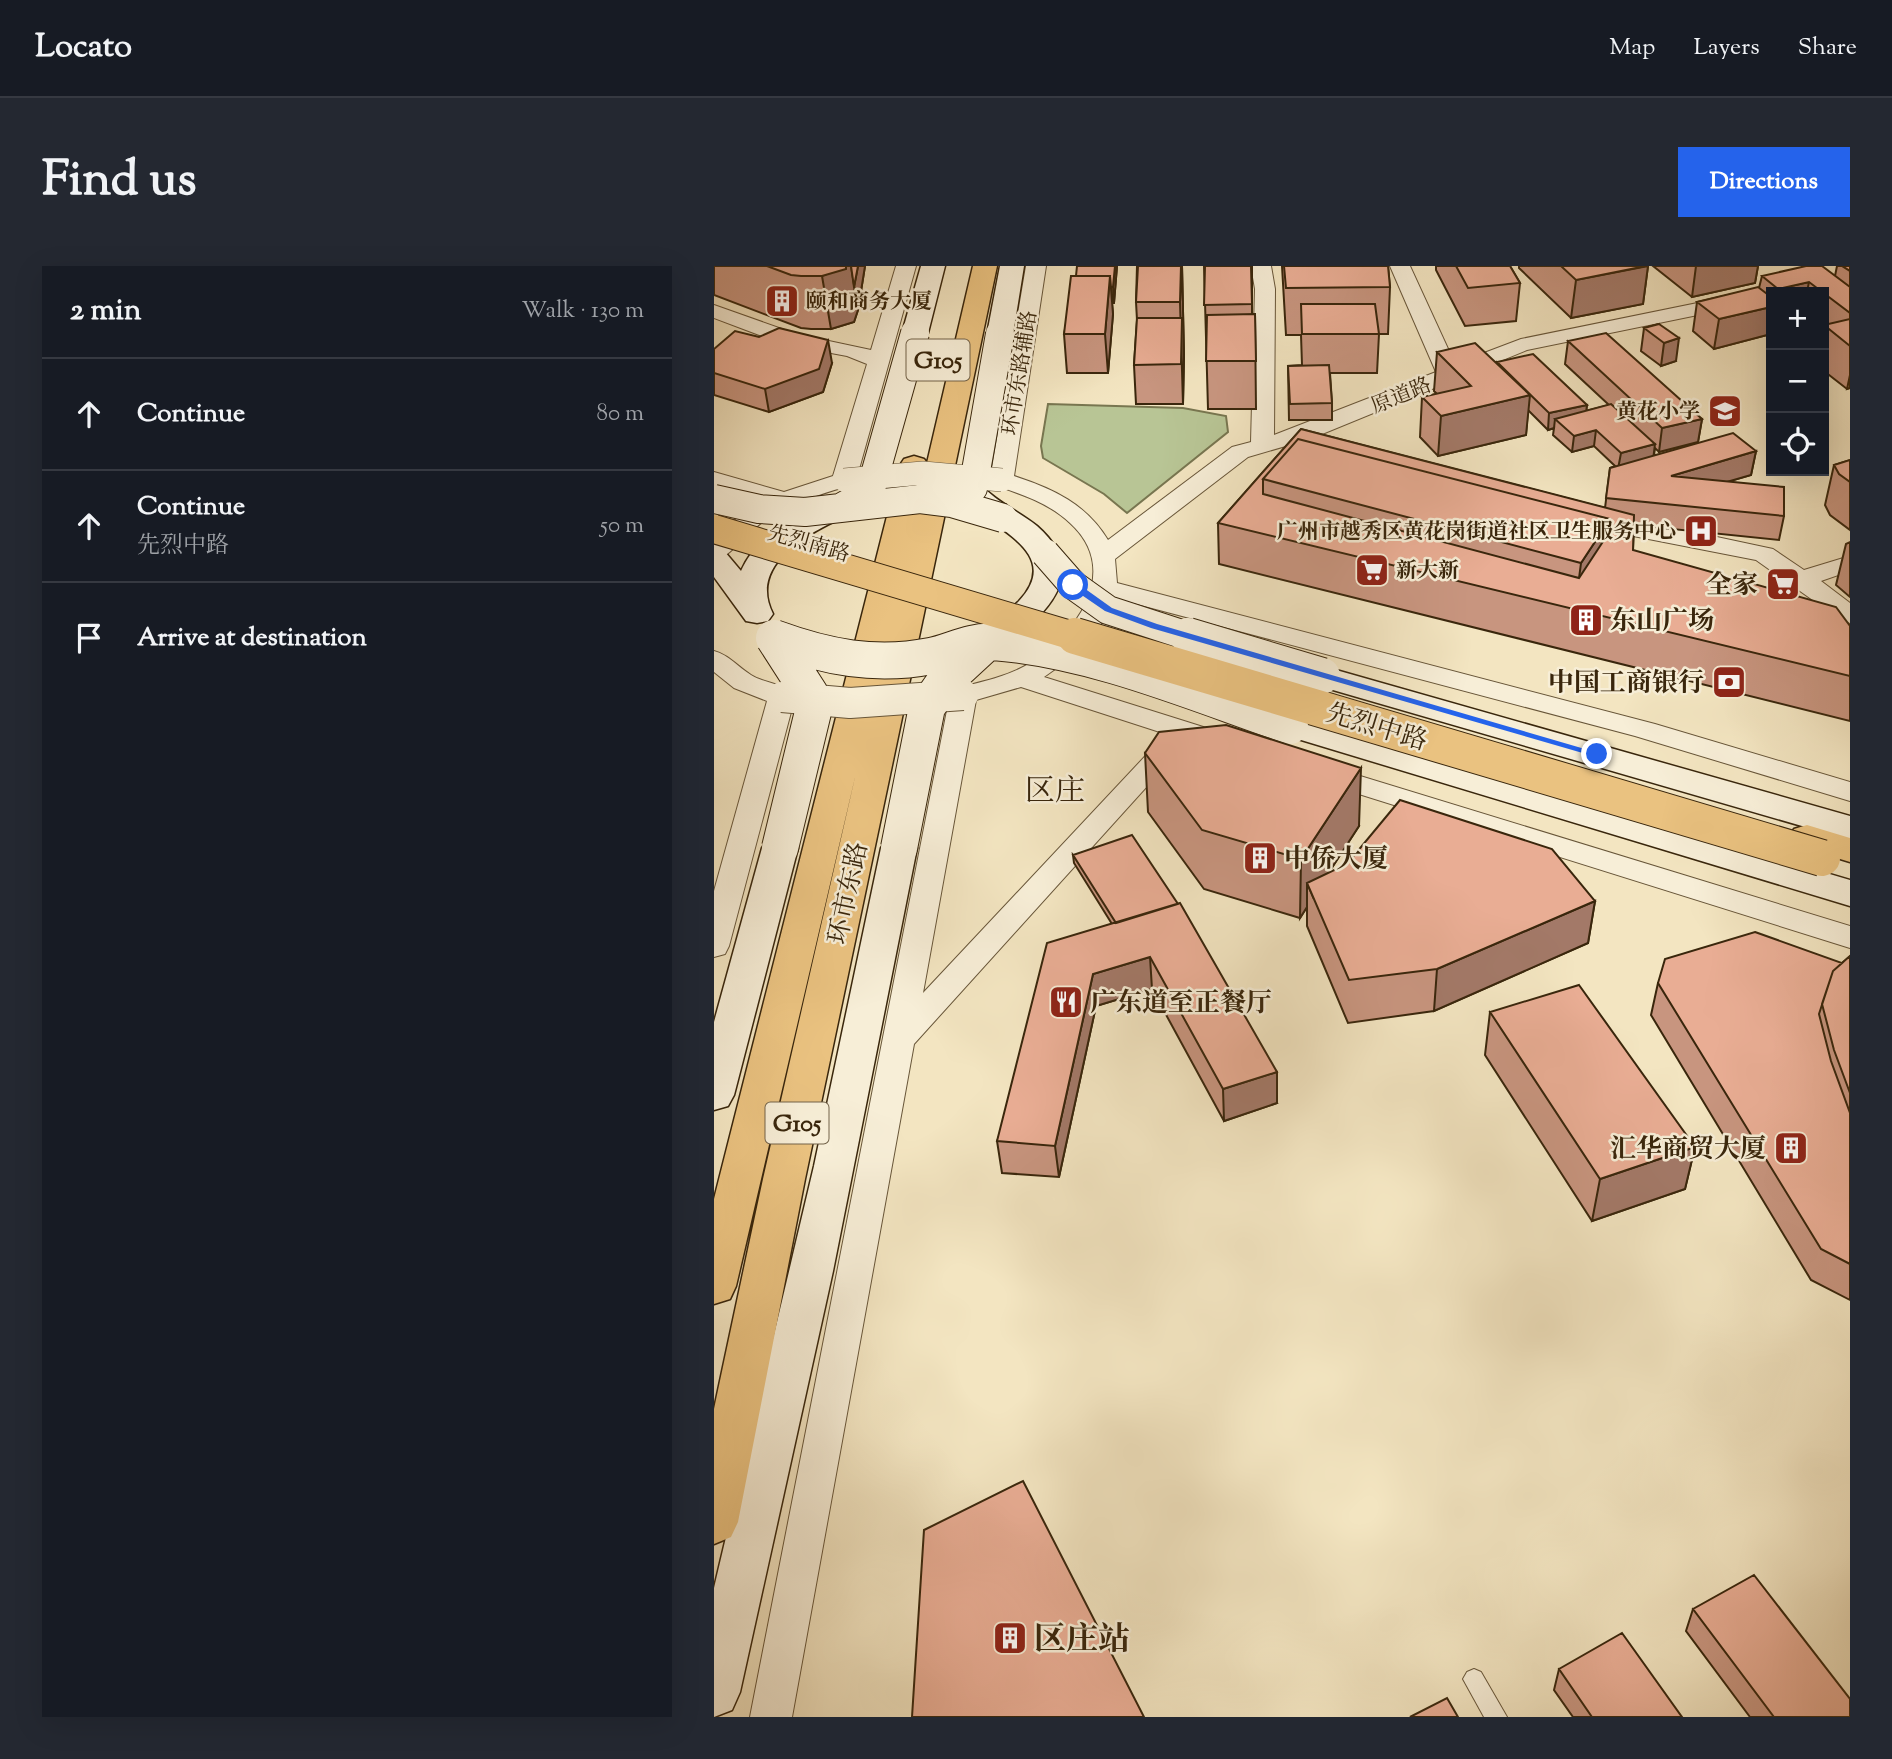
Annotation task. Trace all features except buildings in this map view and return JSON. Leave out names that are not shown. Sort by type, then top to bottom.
[{"type":"main road","points":[[751,602],[756,570],[775,545],[808,522],[858,498],[858,482],[915,333],[933,266]]},
{"type":"main road","name":"G105","points":[[947,324],[960,266]]},
{"type":"main road","name":"环市东路","points":[[714,1522],[790,1153],[985,266]]},
{"type":"main road","points":[[714,1692],[853,1080],[921,730],[988,642],[1017,622],[1044,591],[1048,575],[1045,553],[1027,533],[982,502],[973,488],[1012,266]]},
{"type":"main road","name":"环市东路","points":[[714,1286],[919,440]]},
{"type":"main road","points":[[858,482],[902,489],[973,488]]},
{"type":"main road","points":[[714,499],[777,511],[838,509],[887,500],[922,499],[957,504],[1003,518]]},
{"type":"main road","name":"先烈南路","points":[[714,515],[904,578]]},
{"type":"main road","name":"先烈南路","points":[[714,529],[904,578]]},
{"type":"main road","name":"先烈中路","points":[[1045,553],[1073,585],[1108,610],[1154,626],[1850,828]]},
{"type":"main road","points":[[714,556],[751,602],[774,638],[796,696],[813,712],[714,1095]]},
{"type":"main road","name":"先烈中路","points":[[904,578],[1832,853]]},
{"type":"main road","points":[[774,638],[823,656],[877,662],[931,656],[988,642]]},
{"type":"main road","name":"先烈中路","points":[[988,642],[1095,662],[1290,726],[1850,893]]},
{"type":"main road","points":[[1290,726],[1298,698],[1312,681],[1322,676]]},
{"type":"main road","points":[[796,696],[843,680],[912,681],[948,695]]},
{"type":"street","points":[[858,482],[879,361],[906,266]]},
{"type":"street","name":"环市东路辅路","points":[[1002,480],[1036,266]]},
{"type":"street","points":[[1261,266],[1265,289],[1262,446],[1302,455]]},
{"type":"street","points":[[1400,266],[1449,376]]},
{"type":"street","name":"原道路","points":[[1103,556],[1240,452],[1302,435],[1521,345],[1766,295]]},
{"type":"street","points":[[714,311],[791,339],[853,351],[879,361]]},
{"type":"street","points":[[714,556],[725,539],[784,499],[897,473],[943,472],[1002,480],[1028,488],[1060,504],[1087,526],[1105,561],[1105,588],[1097,612],[1078,638],[1051,660],[1019,678],[948,695],[900,1038],[833,1377],[771,1717]]},
{"type":"street","points":[[714,479],[784,499]]},
{"type":"street","points":[[1562,516],[1670,534],[1764,554],[1850,615]]},
{"type":"street","points":[[1801,579],[1850,563]]},
{"type":"street","points":[[1105,588],[1645,730],[1850,792]]},
{"type":"street","points":[[714,659],[743,681],[796,696],[714,946]]},
{"type":"street","points":[[1019,678],[1248,751]]},
{"type":"street","points":[[900,1038],[1184,730]]},
{"type":"street","points":[[1300,767],[1850,937]]},
{"type":"lane","points":[[1474,1679],[1496,1717]]},
{"type":"green space","points":[[1048,404],[1183,408],[1226,416],[1228,432],[1127,513],[1104,494],[1043,458],[1041,446]]},
{"type":"place","name":"颐和商务大厦","points":[[782,301]]},
{"type":"place","name":"黄花小学","points":[[1725,411]]},
{"type":"place","name":"广州市越秀区黄花岗街道社区卫生服务中心","points":[[1701,531]]},
{"type":"place","name":"新大新","points":[[1372,570]]},
{"type":"place","name":"全家","points":[[1783,584]]},
{"type":"place","name":"东山广场","points":[[1586,620]]},
{"type":"place","name":"中国工商银行","points":[[1729,682]]},
{"type":"place","name":"中侨大厦","points":[[1260,858]]},
{"type":"place","name":"广东道至正餐厅","points":[[1066,1002]]},
{"type":"place","name":"汇华商贸大厦","points":[[1791,1148]]},
{"type":"place","name":"区庄站","points":[[1010,1638]]},
{"type":"district","name":"区庄","points":[[1055,790]]},
{"type":"route","points":[[1073,585],[1108,610],[1128,618],[1597,754]]}]
